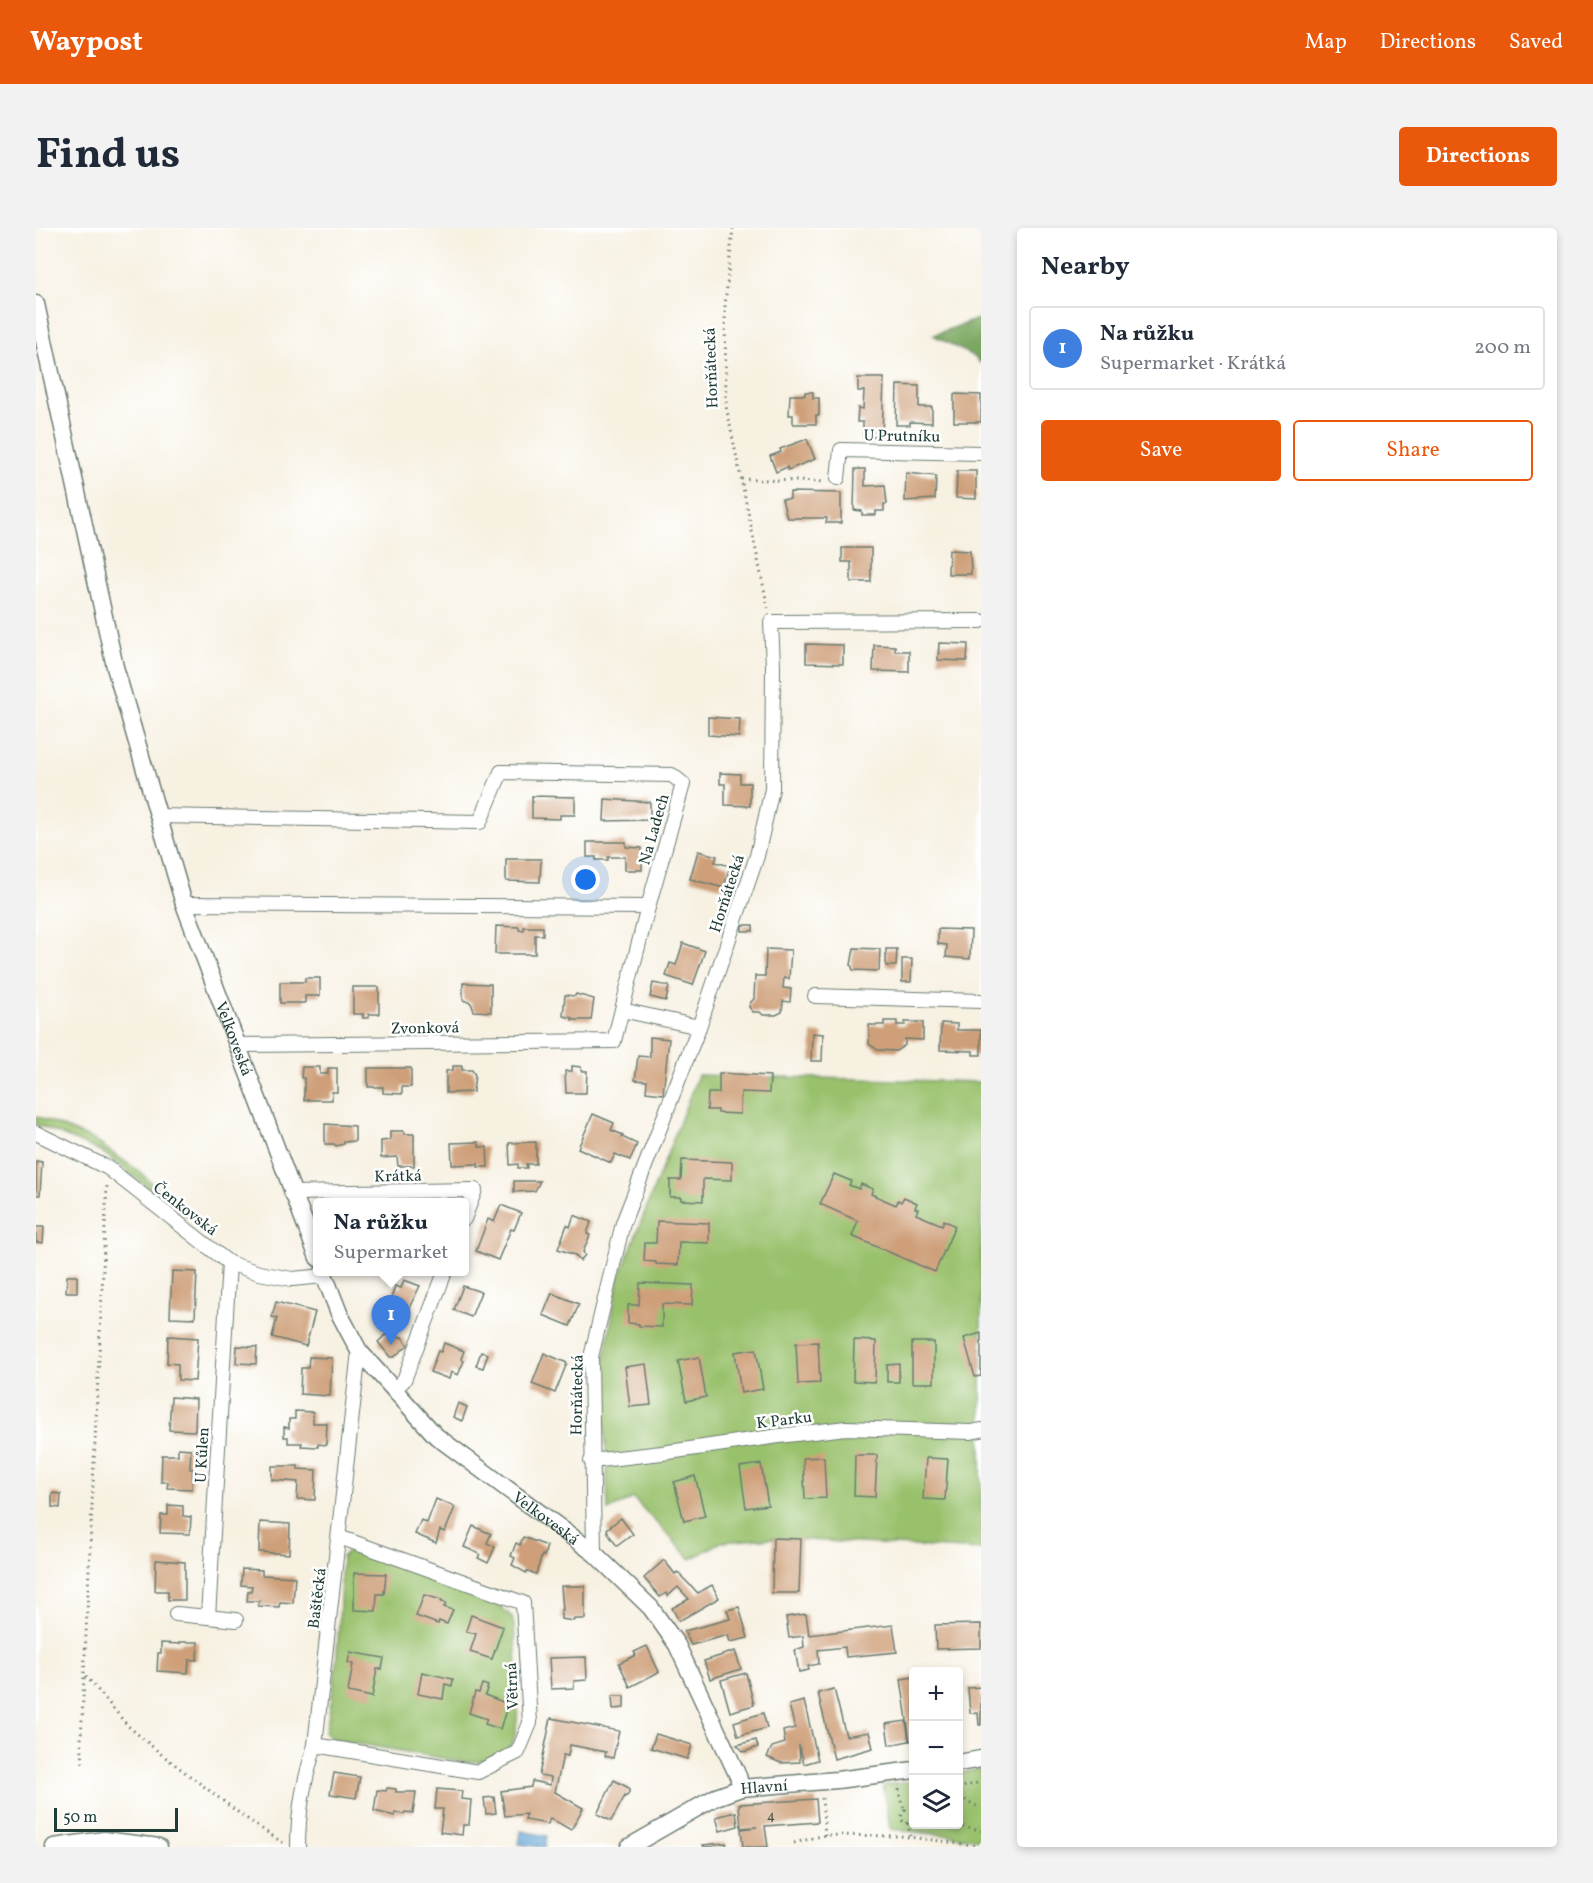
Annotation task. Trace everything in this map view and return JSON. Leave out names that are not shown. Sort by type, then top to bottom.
[{"type":"street","name":"Velkoveská","points":[[36,304],[115,666],[158,816],[184,904],[291,1193],[313,1246]]},
{"type":"street","name":"U Prutníku","points":[[838,478],[841,450],[981,453]]},
{"type":"street","points":[[771,622],[981,621]]},
{"type":"street","name":"Horňátecká","points":[[594,1553],[591,1357],[623,1223],[699,1027],[757,856],[772,789],[771,622]]},
{"type":"street","name":"Na Ladech","points":[[158,816],[480,822],[501,772],[672,774],[682,784],[648,907]]},
{"type":"street","points":[[184,904],[648,907],[622,1010],[699,1027]]},
{"type":"street","points":[[815,996],[981,1001]]},
{"type":"street","name":"Zvonková","points":[[237,1045],[614,1041],[622,1010]]},
{"type":"street","name":"Čenkovská","points":[[36,1133],[108,1168],[229,1263],[259,1273],[292,1279],[313,1276]]},
{"type":"street","name":"Krátká","points":[[291,1193],[475,1190],[469,1207]]},
{"type":"street","name":"U Kůlen","points":[[208,1617],[229,1263]]},
{"type":"street","name":"Velkoveská","points":[[325,1276],[339,1313],[359,1351],[436,1436],[594,1553],[651,1608],[677,1645],[741,1788]]},
{"type":"street","points":[[394,1390],[404,1380],[443,1276]]},
{"type":"street","name":"Baštěcká","points":[[298,1847],[299,1808],[304,1779],[315,1745],[359,1351]]},
{"type":"street","name":"K Parku","points":[[591,1461],[846,1428],[970,1432],[981,1430]]},
{"type":"street","name":"Větrná","points":[[315,1745],[478,1772],[518,1752],[530,1723],[523,1603],[339,1537]]},
{"type":"street","points":[[176,1614],[236,1620]]},
{"type":"street","points":[[963,1762],[981,1759]]},
{"type":"street","name":"Hlavní","points":[[629,1847],[716,1797],[741,1788],[837,1780],[909,1771]]},
{"type":"street","points":[[54,1847],[104,1840],[159,1847]]},
{"type":"path","name":"Horňátecká","points":[[733,228],[725,305],[726,406],[771,622]]},
{"type":"path","points":[[741,479],[835,482],[838,478]]},
{"type":"path","points":[[83,1763],[81,1740],[108,1168]]},
{"type":"path","points":[[85,1674],[128,1726],[243,1816],[289,1847]]},
{"type":"path","points":[[963,1787],[981,1782]]},
{"type":"path","points":[[899,1784],[900,1798],[905,1810]]},
{"type":"path","points":[[963,1799],[970,1805],[981,1807]]},
{"type":"path","points":[[822,1800],[825,1835]]},
{"type":"path","points":[[905,1810],[909,1810]]},
{"type":"path","points":[[905,1810],[902,1813],[902,1819],[905,1824],[908,1823],[910,1837]]},
{"type":"path","points":[[963,1827],[981,1831]]},
{"type":"path","points":[[794,1843],[825,1835],[910,1837],[981,1846]]},
{"type":"green space","points":[[981,318],[981,363],[973,356],[933,335]]},
{"type":"green space","points":[[698,1075],[981,1082],[981,1550],[773,1538],[721,1542],[691,1559],[633,1498],[608,1511],[603,1369],[618,1281]]},
{"type":"green space","points":[[36,1116],[92,1139],[139,1171],[189,1218],[102,1152],[36,1124]]},
{"type":"green space","points":[[356,1551],[496,1603],[512,1617],[518,1688],[517,1722],[511,1745],[502,1754],[489,1759],[464,1762],[332,1739],[325,1732],[336,1667],[342,1557],[346,1553]]},
{"type":"green space","points":[[981,1769],[981,1839],[890,1829],[883,1785],[909,1782],[909,1829],[963,1829],[963,1772]]},
{"type":"water","points":[[521,1831],[547,1836],[545,1847],[519,1844]]},
{"type":"building","points":[[858,378],[884,378],[882,437],[863,437],[863,422],[857,422],[858,408],[863,409],[864,391],[858,391]]},
{"type":"building","points":[[897,385],[919,386],[919,407],[932,407],[932,423],[910,422],[910,425],[896,425]]},
{"type":"building","points":[[805,392],[813,392],[813,398],[819,398],[819,415],[816,415],[816,424],[793,424],[793,415],[789,415],[790,395],[805,395]]},
{"type":"building","points":[[954,394],[981,395],[981,422],[954,422]]},
{"type":"building","points":[[807,439],[815,459],[788,470],[787,467],[776,472],[770,456],[781,452],[780,449]]},
{"type":"building","points":[[855,469],[865,469],[865,486],[885,485],[887,504],[884,504],[884,511],[876,511],[876,515],[862,515],[862,511],[854,510]]},
{"type":"building","points":[[957,471],[976,471],[976,499],[956,498]]},
{"type":"building","points":[[906,473],[936,476],[935,499],[905,501]]},
{"type":"building","points":[[790,492],[841,493],[841,523],[826,523],[827,518],[787,518],[782,499],[790,499]]},
{"type":"building","points":[[842,548],[871,548],[871,582],[851,582],[851,562],[842,562]]},
{"type":"building","points":[[949,550],[970,551],[971,574],[948,574]]},
{"type":"building","points":[[939,643],[968,644],[967,661],[938,660]]},
{"type":"building","points":[[806,644],[843,645],[843,664],[806,663]]},
{"type":"building","points":[[874,645],[895,646],[895,651],[909,651],[909,672],[873,671]]},
{"type":"building","points":[[708,717],[740,719],[739,737],[708,735]]},
{"type":"building","points":[[720,773],[740,774],[740,783],[750,783],[750,806],[725,805],[725,784],[720,784]]},
{"type":"building","points":[[532,796],[575,797],[575,815],[560,815],[560,819],[532,818]]},
{"type":"building","points":[[605,799],[650,802],[650,820],[604,821]]},
{"type":"building","points":[[587,842],[626,842],[626,847],[642,848],[642,870],[625,870],[625,857],[596,860],[596,857],[587,857]]},
{"type":"building","points":[[698,851],[717,856],[715,862],[730,866],[724,888],[690,879]]},
{"type":"building","points":[[506,859],[541,859],[540,882],[506,881]]},
{"type":"building","points":[[742,925],[753,925],[753,931],[742,931]]},
{"type":"building","points":[[496,926],[519,927],[519,930],[524,931],[524,927],[543,927],[543,935],[535,935],[535,954],[495,954]]},
{"type":"building","points":[[938,929],[971,930],[970,959],[946,957],[947,945],[938,944]]},
{"type":"building","points":[[683,943],[705,951],[693,985],[666,976],[670,963],[676,965]]},
{"type":"building","points":[[854,948],[880,949],[879,971],[853,970],[851,965]]},
{"type":"building","points":[[766,949],[791,950],[789,979],[784,978],[783,988],[791,989],[790,1002],[783,1001],[782,1012],[776,1015],[763,1015],[760,1012],[753,1012],[749,1007],[754,999],[755,976],[765,976]]},
{"type":"building","points":[[886,949],[897,949],[896,966],[886,966]]},
{"type":"building","points":[[902,959],[912,959],[911,982],[902,982]]},
{"type":"building","points":[[305,978],[320,978],[320,996],[305,996],[305,1003],[280,1003],[280,982],[305,982]]},
{"type":"building","points":[[463,983],[491,984],[491,1012],[474,1011],[471,1003],[463,1000]]},
{"type":"building","points":[[653,983],[669,986],[666,1001],[650,997]]},
{"type":"building","points":[[353,987],[379,987],[379,1014],[369,1014],[369,1018],[363,1018],[363,1014],[353,1014]]},
{"type":"building","points":[[576,994],[594,999],[591,1020],[572,1020],[573,1018],[563,1016],[565,995],[575,996]]},
{"type":"building","points":[[884,1021],[897,1021],[897,1025],[905,1025],[905,1022],[923,1022],[923,1040],[905,1039],[905,1045],[896,1051],[878,1050],[869,1044],[869,1025],[884,1025]]},
{"type":"building","points":[[941,1023],[957,1024],[957,1030],[981,1030],[981,1055],[973,1055],[973,1051],[940,1050]]},
{"type":"building","points":[[812,1033],[823,1034],[822,1061],[811,1061]]},
{"type":"building","points":[[650,1037],[669,1039],[663,1094],[646,1092],[647,1081],[635,1080],[638,1056],[650,1057]]},
{"type":"building","points":[[453,1066],[462,1066],[462,1070],[472,1070],[475,1075],[473,1092],[446,1093],[446,1071],[453,1070]]},
{"type":"building","points":[[572,1066],[581,1067],[581,1071],[587,1071],[586,1093],[566,1093],[565,1071],[572,1071]]},
{"type":"building","points":[[302,1067],[320,1067],[320,1074],[328,1074],[328,1068],[337,1068],[337,1092],[332,1092],[332,1100],[304,1100]]},
{"type":"building","points":[[368,1068],[411,1068],[411,1087],[402,1087],[402,1094],[383,1093],[383,1087],[368,1087]]},
{"type":"building","points":[[719,1073],[770,1076],[769,1093],[741,1092],[740,1114],[707,1110],[708,1093],[719,1093]]},
{"type":"building","points":[[593,1114],[614,1123],[611,1130],[637,1144],[630,1160],[615,1154],[611,1163],[578,1148]]},
{"type":"building","points":[[325,1124],[355,1126],[355,1141],[344,1142],[336,1146],[325,1144]]},
{"type":"building","points":[[390,1131],[414,1134],[414,1166],[398,1166],[397,1157],[381,1158],[381,1141],[390,1140]]},
{"type":"building","points":[[479,1142],[479,1147],[487,1147],[488,1167],[478,1167],[478,1164],[452,1165],[451,1143]]},
{"type":"building","points":[[536,1142],[536,1164],[526,1164],[527,1168],[518,1168],[518,1164],[510,1165],[509,1143]]},
{"type":"building","points":[[682,1160],[732,1162],[732,1180],[703,1179],[703,1201],[670,1197],[670,1180],[681,1180]]},
{"type":"building","points":[[36,1161],[42,1162],[40,1195],[36,1195]]},
{"type":"building","points":[[834,1174],[851,1181],[849,1185],[859,1189],[861,1184],[873,1189],[871,1194],[896,1205],[898,1200],[901,1202],[904,1197],[917,1203],[916,1214],[942,1225],[944,1220],[955,1226],[935,1272],[852,1236],[858,1221],[820,1204]]},
{"type":"building","points":[[514,1181],[540,1181],[535,1191],[514,1192]]},
{"type":"building","points":[[501,1205],[521,1213],[514,1230],[511,1229],[498,1260],[476,1251],[488,1219],[494,1222]]},
{"type":"building","points":[[574,1215],[591,1222],[587,1234],[590,1235],[583,1252],[585,1255],[580,1261],[575,1255],[558,1249],[567,1225],[570,1227]]},
{"type":"building","points":[[657,1221],[709,1223],[709,1243],[679,1242],[678,1265],[644,1261],[645,1243],[656,1243]]},
{"type":"building","points":[[36,1227],[44,1227],[43,1243],[36,1242]]},
{"type":"building","points":[[172,1271],[197,1272],[195,1318],[170,1317]]},
{"type":"building","points":[[67,1276],[77,1276],[77,1292],[66,1292]]},
{"type":"building","points":[[404,1280],[420,1286],[410,1306],[410,1313],[407,1315],[402,1310],[389,1305],[395,1286],[401,1288]]},
{"type":"building","points":[[640,1283],[693,1285],[692,1305],[662,1304],[662,1327],[628,1323],[628,1305],[639,1305]]},
{"type":"building","points":[[463,1286],[481,1292],[471,1317],[454,1310]]},
{"type":"building","points":[[552,1293],[579,1304],[570,1326],[543,1315]]},
{"type":"building","points":[[276,1302],[315,1312],[306,1346],[272,1337],[277,1318],[272,1317]]},
{"type":"building","points":[[981,1333],[981,1376],[975,1377],[964,1338]]},
{"type":"building","points":[[385,1335],[402,1337],[408,1345],[394,1357],[390,1357],[378,1342]]},
{"type":"building","points":[[168,1336],[198,1338],[195,1381],[178,1380],[178,1364],[167,1363]]},
{"type":"building","points":[[854,1340],[876,1341],[875,1382],[853,1381]]},
{"type":"building","points":[[818,1342],[820,1383],[798,1384],[796,1343]]},
{"type":"building","points":[[912,1342],[934,1342],[934,1383],[912,1383]]},
{"type":"building","points":[[444,1343],[464,1351],[461,1359],[464,1361],[458,1375],[451,1372],[449,1379],[430,1372],[438,1351],[441,1352]]},
{"type":"building","points":[[237,1346],[257,1347],[256,1364],[236,1363]]},
{"type":"building","points":[[756,1349],[763,1389],[741,1393],[735,1352]]},
{"type":"building","points":[[481,1352],[488,1354],[483,1368],[476,1366]]},
{"type":"building","points":[[544,1353],[567,1363],[555,1393],[532,1384]]},
{"type":"building","points":[[309,1357],[332,1358],[330,1396],[300,1394],[301,1368],[308,1368]]},
{"type":"building","points":[[699,1357],[706,1397],[686,1401],[678,1361]]},
{"type":"building","points":[[646,1364],[651,1405],[630,1407],[625,1367]]},
{"type":"building","points":[[899,1364],[899,1382],[887,1382],[887,1365]]},
{"type":"building","points":[[171,1397],[196,1399],[195,1431],[169,1430]]},
{"type":"building","points":[[458,1403],[467,1407],[462,1421],[453,1417]]},
{"type":"building","points":[[295,1411],[313,1412],[313,1423],[327,1423],[326,1445],[318,1444],[318,1447],[301,1446],[302,1443],[288,1443],[288,1437],[284,1437],[284,1427],[289,1428],[289,1419],[295,1419]]},
{"type":"building","points":[[178,1448],[191,1449],[192,1489],[167,1488],[168,1482],[161,1482],[162,1455],[178,1455]]},
{"type":"building","points":[[855,1455],[877,1455],[875,1497],[854,1496]]},
{"type":"building","points":[[824,1457],[826,1498],[805,1499],[803,1458]]},
{"type":"building","points":[[926,1458],[948,1459],[945,1500],[923,1499]]},
{"type":"building","points":[[761,1464],[768,1505],[746,1508],[740,1467]]},
{"type":"building","points":[[272,1466],[298,1466],[298,1469],[316,1470],[315,1500],[297,1499],[298,1482],[272,1480]]},
{"type":"building","points":[[695,1476],[705,1516],[684,1521],[674,1482]]},
{"type":"building","points":[[52,1493],[61,1494],[60,1508],[52,1507]]},
{"type":"building","points":[[436,1499],[455,1507],[445,1532],[440,1530],[436,1543],[415,1534],[421,1520],[427,1523]]},
{"type":"building","points":[[168,1505],[183,1506],[183,1516],[191,1517],[190,1534],[160,1533],[161,1515],[168,1515]]},
{"type":"building","points":[[621,1518],[633,1534],[617,1546],[607,1529]]},
{"type":"building","points":[[260,1522],[290,1524],[289,1554],[259,1552]]},
{"type":"building","points":[[473,1526],[491,1534],[487,1543],[495,1547],[488,1563],[478,1558],[480,1554],[464,1547]]},
{"type":"building","points":[[523,1537],[547,1546],[536,1574],[527,1571],[526,1573],[512,1565],[515,1558],[511,1556],[516,1543],[520,1545]]},
{"type":"building","points":[[773,1538],[801,1539],[799,1593],[772,1593]]},
{"type":"building","points":[[156,1560],[185,1562],[185,1600],[168,1600],[168,1591],[155,1591]]},
{"type":"building","points":[[664,1560],[675,1574],[677,1572],[698,1593],[712,1585],[719,1598],[679,1621],[672,1608],[689,1599],[678,1587],[668,1596],[666,1593],[660,1597],[644,1578]]},
{"type":"building","points":[[242,1569],[262,1570],[262,1575],[295,1577],[293,1603],[280,1602],[279,1607],[258,1606],[259,1601],[247,1601],[248,1591],[251,1591],[252,1586],[241,1585]]},
{"type":"building","points":[[354,1573],[386,1574],[384,1594],[377,1594],[376,1611],[354,1610]]},
{"type":"building","points":[[561,1586],[585,1586],[585,1619],[574,1619],[574,1621],[561,1619],[561,1610],[563,1610]]},
{"type":"building","points":[[424,1595],[442,1600],[441,1602],[446,1603],[444,1607],[453,1610],[447,1624],[439,1621],[438,1624],[416,1616]]},
{"type":"building","points":[[739,1607],[748,1638],[730,1642],[728,1635],[691,1645],[684,1631],[730,1619],[727,1610]]},
{"type":"building","points":[[806,1614],[809,1635],[893,1625],[897,1652],[846,1657],[845,1647],[818,1650],[819,1664],[808,1666],[809,1670],[799,1672],[795,1650],[804,1647],[803,1636],[789,1638],[786,1617]]},
{"type":"building","points":[[471,1615],[503,1627],[492,1659],[470,1652],[476,1634],[466,1631]]},
{"type":"building","points":[[981,1624],[981,1648],[936,1649],[935,1625]]},
{"type":"building","points":[[180,1642],[198,1642],[197,1660],[189,1660],[188,1673],[157,1671],[161,1643],[180,1644]]},
{"type":"building","points":[[647,1646],[659,1672],[630,1687],[619,1663],[636,1655],[634,1652]]},
{"type":"building","points":[[735,1651],[741,1669],[710,1679],[704,1661]]},
{"type":"building","points":[[350,1652],[384,1658],[382,1669],[377,1669],[372,1697],[348,1692],[353,1664],[348,1663]]},
{"type":"building","points":[[586,1657],[587,1680],[574,1681],[574,1688],[551,1689],[549,1658]]},
{"type":"building","points":[[422,1672],[453,1679],[452,1686],[445,1684],[443,1699],[418,1694]]},
{"type":"building","points":[[746,1673],[754,1705],[730,1712],[721,1680]]},
{"type":"building","points":[[909,1678],[909,1734],[901,1679]]},
{"type":"building","points":[[482,1684],[488,1686],[485,1695],[508,1704],[500,1729],[485,1724],[487,1719],[469,1713],[475,1692],[479,1693]]},
{"type":"building","points":[[981,1687],[981,1725],[979,1725],[978,1713],[970,1713],[968,1688]]},
{"type":"building","points":[[834,1689],[846,1736],[869,1732],[873,1748],[834,1759],[818,1693]]},
{"type":"building","points":[[612,1696],[624,1696],[624,1708],[613,1709]]},
{"type":"building","points":[[804,1701],[818,1760],[804,1764],[799,1745],[800,1762],[781,1763],[767,1757],[772,1747],[785,1743],[783,1731],[795,1728],[789,1705]]},
{"type":"building","points":[[763,1713],[767,1728],[738,1736],[734,1722]]},
{"type":"building","points":[[551,1718],[619,1731],[613,1758],[605,1756],[606,1752],[570,1745],[568,1756],[563,1755],[555,1792],[583,1808],[571,1830],[550,1818],[548,1824],[525,1820],[526,1814],[505,1816],[501,1791],[531,1787],[532,1781],[550,1785],[551,1777],[539,1775]]},
{"type":"building","points":[[906,1721],[909,1741],[889,1745],[886,1724]]},
{"type":"building","points":[[656,1734],[692,1745],[687,1759],[651,1748]]},
{"type":"building","points":[[756,1740],[758,1747],[744,1752],[737,1745]]},
{"type":"building","points":[[334,1773],[360,1777],[356,1798],[330,1794]]},
{"type":"building","points":[[614,1780],[629,1788],[629,1792],[611,1821],[597,1814]]},
{"type":"building","points":[[387,1788],[396,1789],[396,1792],[416,1792],[413,1813],[395,1813],[395,1816],[374,1811],[377,1790],[386,1791]]},
{"type":"building","points":[[437,1789],[462,1791],[461,1799],[471,1800],[469,1825],[463,1825],[462,1835],[440,1832],[443,1809],[435,1809]]},
{"type":"building","points":[[494,1797],[496,1813],[486,1814],[484,1798]]},
{"type":"building","points":[[816,1799],[818,1822],[765,1826],[768,1847],[743,1847],[741,1829],[757,1827],[741,1828],[739,1804]]},
{"type":"building","points":[[736,1812],[738,1826],[720,1831],[716,1817]]},
{"type":"building","points":[[726,1843],[727,1847],[704,1847],[703,1845]]},
{"type":"place","name":"Na růžku","points":[[391,1345]]}]
